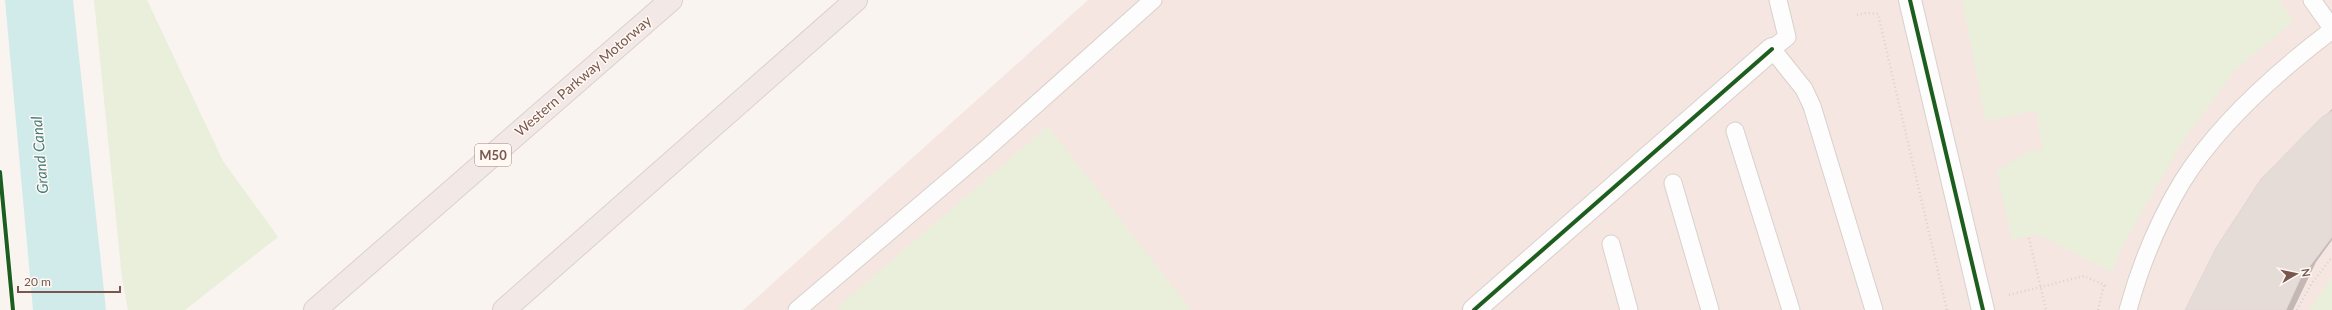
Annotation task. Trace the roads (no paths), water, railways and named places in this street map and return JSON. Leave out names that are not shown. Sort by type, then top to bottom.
[{"type":"highway","name":"Western Parkway Motorway","points":[[315,310],[671,0]]},
{"type":"highway","points":[[504,310],[856,0]]},
{"type":"street","points":[[1910,0],[1982,306]]},
{"type":"street","points":[[1474,310],[1772,49]]},
{"type":"lane","points":[[797,310],[985,150],[1153,0]]},
{"type":"lane","points":[[1778,0],[1787,37],[1772,49],[1804,89],[1812,106],[1874,310]]},
{"type":"lane","points":[[2128,310],[2155,233],[2183,182],[2218,135],[2255,96],[2296,57],[2332,29],[2312,0]]},
{"type":"lane","points":[[1736,132],[1791,310]]},
{"type":"lane","points":[[1673,183],[1710,310]]},
{"type":"lane","points":[[1611,244],[1629,310]]},
{"type":"water","name":"Grand Canal","points":[[5,0],[73,0],[106,310],[33,310]]}]
